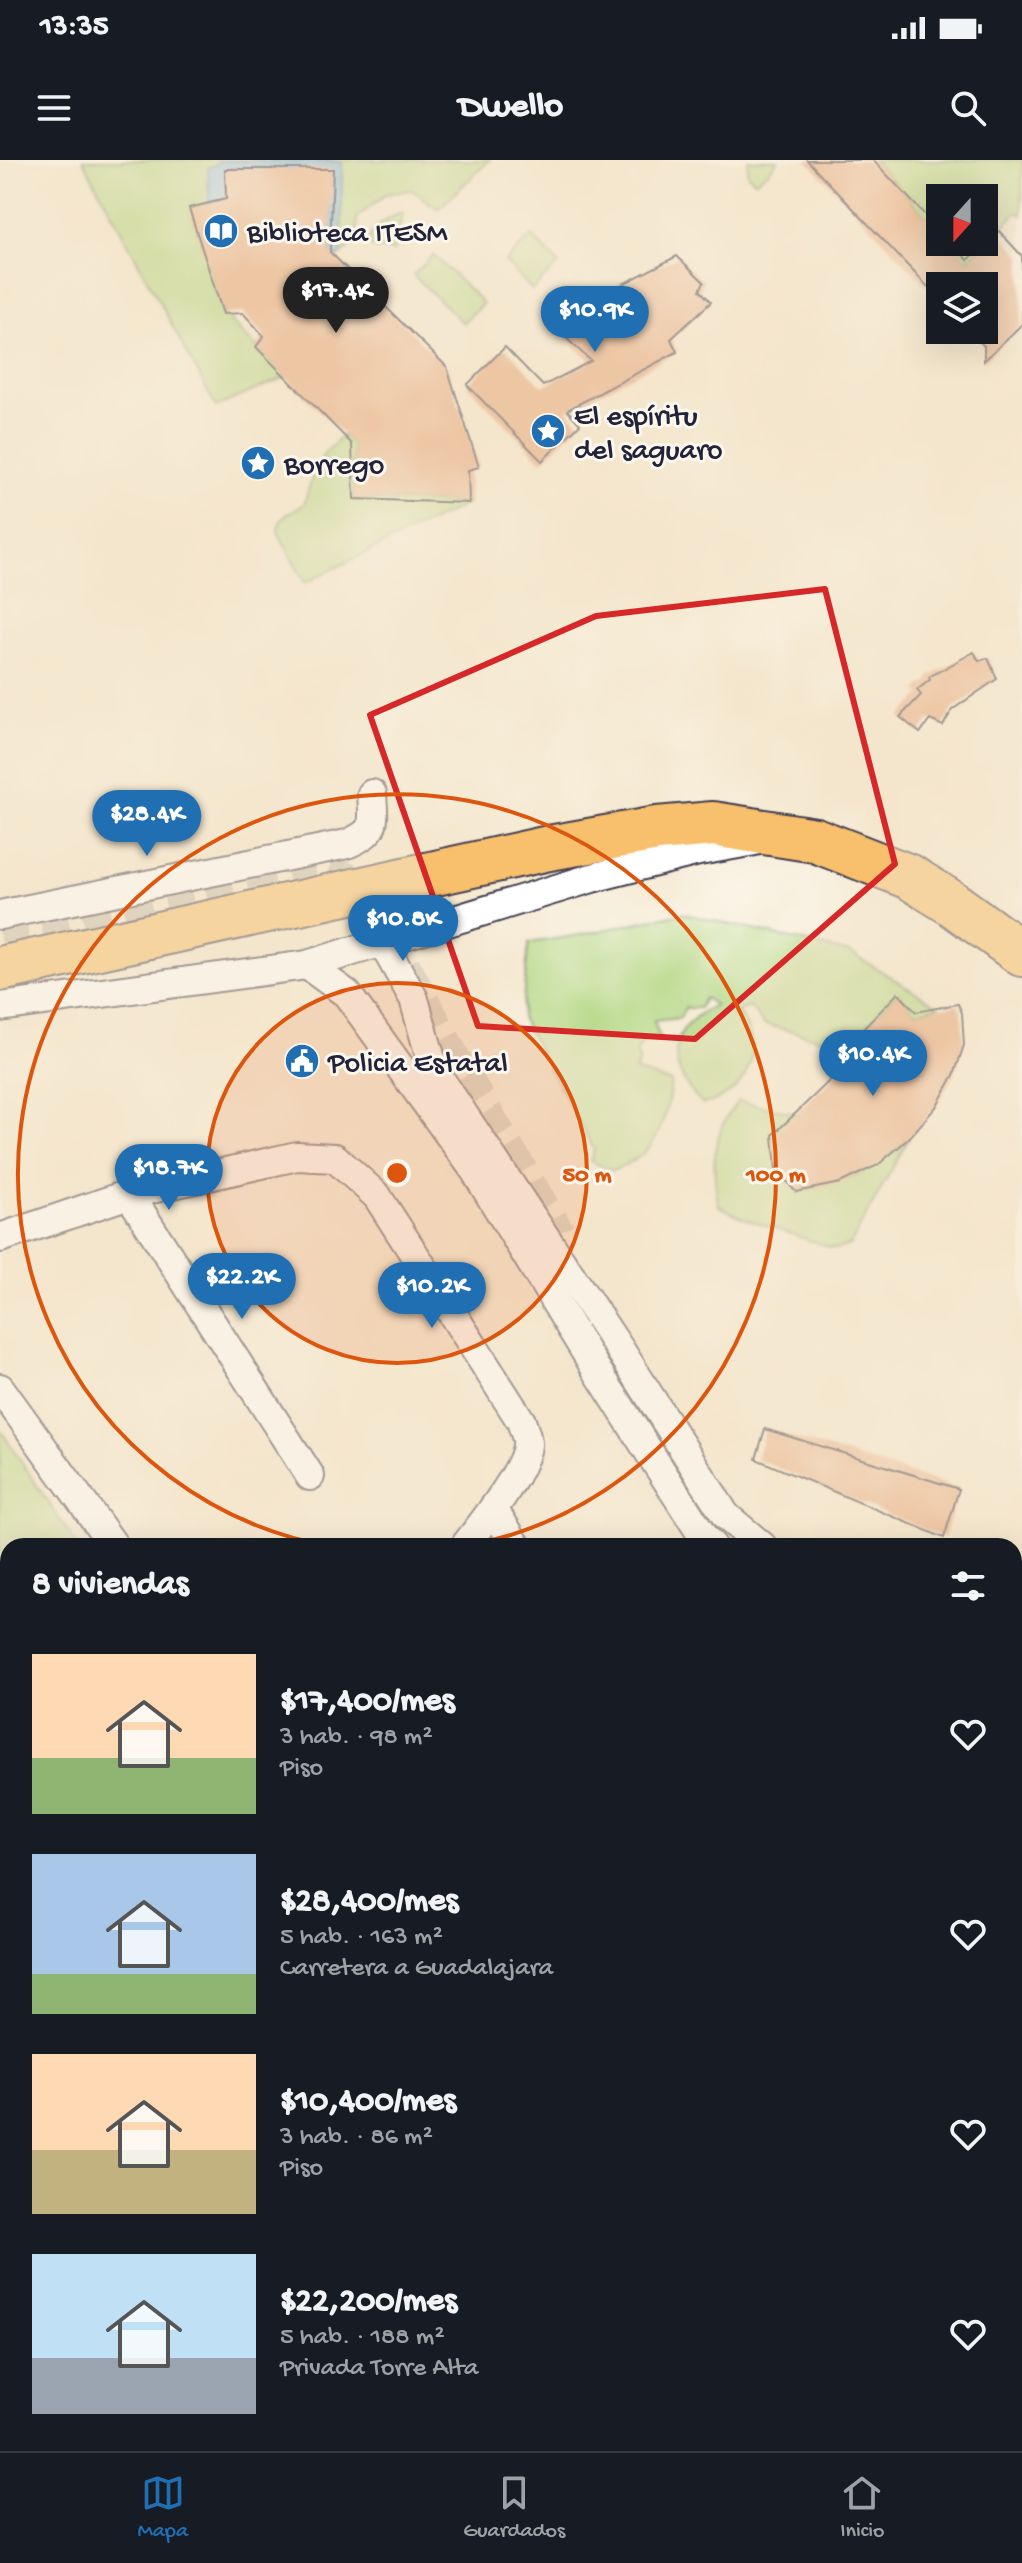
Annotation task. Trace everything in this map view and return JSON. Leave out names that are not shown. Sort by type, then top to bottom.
[{"type":"highway","points":[[0,969],[549,848],[657,829],[713,824],[815,840],[910,877],[1022,954]]},
{"type":"street","points":[[0,915],[347,844],[365,836],[374,823],[372,794]]},
{"type":"street","points":[[0,1007],[307,965],[592,878],[699,851],[794,835]]},
{"type":"street","points":[[382,942],[414,999],[434,1070],[619,1348],[726,1516],[752,1538]]},
{"type":"street","points":[[307,965],[347,994],[474,1169],[705,1538]]},
{"type":"street","points":[[0,1238],[129,1194],[297,1156],[335,1158],[377,1196],[521,1421],[527,1444],[520,1465],[471,1538]]},
{"type":"street","points":[[129,1194],[310,1476]]},
{"type":"street","points":[[561,1232],[608,1308],[619,1348]]},
{"type":"street","points":[[0,1388],[108,1538]]},
{"type":"street","points":[[493,1509],[512,1538]]},
{"type":"street","points":[[711,1538],[726,1516]]},
{"type":"highlighted area","points":[[825,589],[895,864],[695,1039],[478,1026],[370,715],[596,616]]},
{"type":"green space","points":[[83,160],[490,160],[438,209],[412,190],[386,194],[357,218],[358,240],[338,258],[330,252],[332,169],[190,208],[223,314],[286,377],[216,407]]},
{"type":"green space","points":[[748,160],[778,160],[755,181],[747,173]]},
{"type":"green space","points":[[873,160],[1022,160],[1022,215],[1018,212],[998,231],[998,184],[926,184],[926,216]]},
{"type":"green space","points":[[403,213],[394,251],[376,249],[370,245],[369,237],[376,228]]},
{"type":"green space","points":[[532,236],[559,264],[532,290],[505,262]]},
{"type":"green space","points":[[433,255],[483,303],[463,323],[413,275]]},
{"type":"green space","points":[[343,435],[352,444],[354,499],[469,503],[305,583],[278,527],[286,515],[304,504],[314,471],[324,454]]},
{"type":"green space","points":[[682,913],[851,953],[939,1006],[916,1012],[898,993],[864,1028],[872,1038],[865,1046],[857,1042],[851,1046],[763,1024],[750,1007],[737,1012],[747,1026],[751,1040],[752,1055],[748,1068],[731,1092],[702,1104],[682,1076],[676,1049],[687,1026],[715,1005],[704,998],[699,1008],[685,1008],[680,1018],[654,1021],[660,1040],[645,1039],[636,1053],[640,1061],[635,1071],[671,1082],[666,1112],[649,1148],[613,1171],[590,1161],[594,1149],[521,1018],[529,943]]},
{"type":"green space","points":[[738,1101],[796,1113],[796,1192],[857,1174],[882,1160],[909,1138],[850,1245],[835,1249],[741,1217],[719,1206],[715,1151],[723,1125]]},
{"type":"green space","points":[[0,1429],[72,1538],[0,1538]]},
{"type":"water","points":[[223,160],[342,162],[342,254],[338,258],[330,252],[332,169],[209,203],[208,168]]},
{"type":"building","points":[[807,160],[873,160],[926,216],[926,256],[964,256],[968,260],[972,256],[998,256],[999,231],[1022,256],[1022,324],[984,361],[982,344],[998,344],[998,272],[926,272],[926,285]]},
{"type":"building","points":[[225,169],[333,169],[330,252],[447,367],[479,467],[468,470],[469,503],[354,499],[352,444],[256,347],[264,336],[243,313],[223,314],[189,208],[226,199]]},
{"type":"building","points":[[677,256],[704,282],[700,290],[711,302],[671,339],[677,352],[567,410],[580,424],[542,461],[467,385],[505,347],[543,386],[591,361],[566,338],[580,322],[573,310]]},
{"type":"building","points":[[974,652],[979,661],[988,658],[997,679],[952,710],[943,726],[930,720],[920,733],[900,717],[921,695],[917,690],[930,680],[929,677]]},
{"type":"building","points":[[898,993],[916,1012],[958,1004],[962,1013],[964,1045],[954,1075],[936,1107],[909,1138],[878,1165],[840,1183],[796,1192],[776,1170],[773,1135],[873,1039],[864,1028]]},
{"type":"building","points":[[765,1429],[959,1489],[944,1538],[756,1459]]},
{"type":"tunnel","points":[[0,934],[309,870],[332,871],[348,876],[362,888],[375,907],[460,1064],[561,1232]]},
{"type":"place","name":"Biblioteca ITESM","points":[[221,231]]},
{"type":"place","name":"El espíritu del saguaro","points":[[548,431]]},
{"type":"place","name":"Borrego","points":[[258,463]]},
{"type":"place","name":"Policia Estatal","points":[[302,1061]]}]
